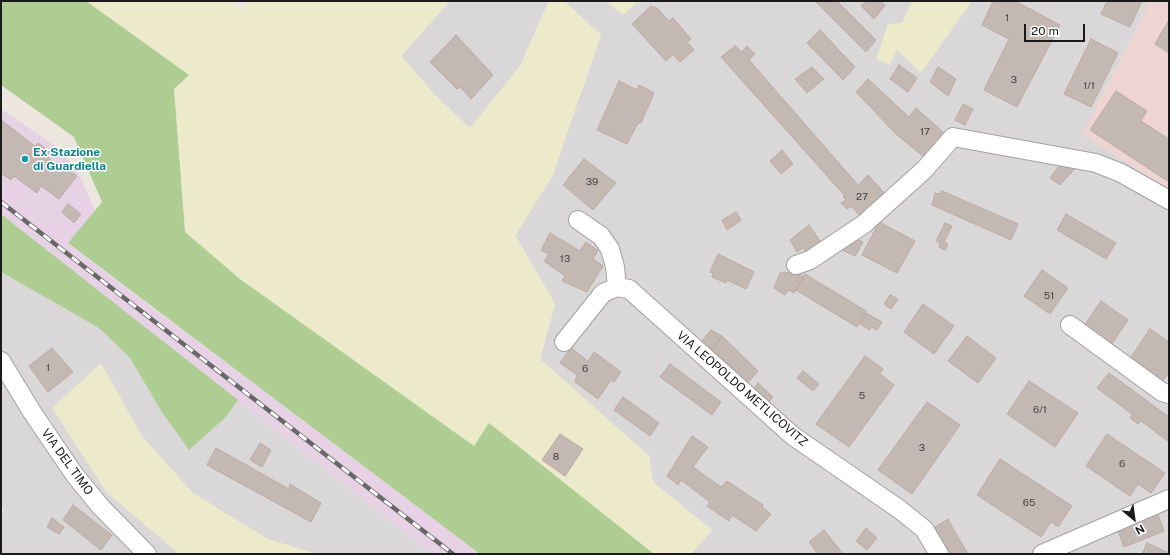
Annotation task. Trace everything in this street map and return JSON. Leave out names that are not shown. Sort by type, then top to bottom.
[{"type":"street","points":[[796,264],[810,260],[864,224],[924,170],[953,137],[1096,163],[1121,173],[1169,200]]},
{"type":"street","points":[[564,342],[603,293],[617,286],[615,267],[610,248],[601,236],[578,220]]},
{"type":"street","name":"VIA LEOPOLDO METLICOVITZ","points":[[617,286],[629,289],[794,436],[899,509],[924,529],[939,554]]},
{"type":"street","points":[[1070,325],[1162,392],[1169,394]]},
{"type":"street","name":"VIA DEL TIMO","points":[[1,361],[32,412],[74,474],[100,506],[147,554]]},
{"type":"street","points":[[1042,554],[1169,499]]},
{"type":"shaded area","points":[[86,1],[228,1],[242,11],[248,1],[450,1],[401,56],[434,94],[470,128],[520,66],[549,1],[564,1],[601,35],[552,177],[515,235],[555,304],[540,359],[649,456],[653,482],[712,530],[691,554],[654,554],[489,423],[474,447],[240,279],[185,232],[174,89],[188,75]]},
{"type":"shaded area","points":[[450,1],[549,1],[520,66],[470,128],[434,94],[401,56]]},
{"type":"shaded area","points":[[564,1],[606,1],[623,14],[638,1],[1169,1],[1169,554],[691,554],[712,530],[653,482],[649,456],[540,359],[555,304],[515,235],[552,177],[601,35]]},
{"type":"shaded area","points":[[606,1],[638,1],[623,15]]},
{"type":"shaded area","points":[[912,1],[972,1],[921,73],[897,50],[890,65],[876,59],[888,24],[902,23]]},
{"type":"shaded area","points":[[1151,1],[1169,1],[1169,190],[1082,134]]},
{"type":"shaded area","points":[[1,109],[58,148],[77,170],[95,210],[68,244],[480,554],[433,554],[1,214]]},
{"type":"shaded area","points":[[1,272],[99,328],[130,358],[161,411],[189,450],[227,416],[238,400],[433,554],[1,554],[1,516],[4,511],[1,505]]},
{"type":"shaded area","points":[[101,363],[142,436],[193,493],[268,539],[317,554],[179,554],[106,492],[52,408]]},
{"type":"green space","points":[[1,1],[86,1],[189,75],[174,89],[185,232],[240,279],[474,446],[489,423],[654,554],[480,554],[68,243],[102,202],[74,137],[1,85]]},
{"type":"green space","points":[[1,214],[238,400],[227,416],[189,450],[161,411],[130,358],[99,328],[1,272]]},
{"type":"building","points":[[815,1],[837,1],[876,40],[866,52]]},
{"type":"building","points":[[866,1],[881,1],[885,5],[874,19],[861,6]]},
{"type":"building","points":[[993,1],[1015,1],[1060,25],[1017,107],[984,90],[1009,39],[982,25]]},
{"type":"building","points":[[1107,1],[1142,1],[1130,27],[1101,14]]},
{"type":"building","points":[[651,6],[657,8],[669,21],[673,18],[691,39],[687,42],[694,50],[680,62],[673,55],[666,61],[632,24]]},
{"type":"building","points":[[1169,20],[1169,53],[1155,44]]},
{"type":"building","points":[[820,30],[855,67],[843,80],[807,43]]},
{"type":"building","points":[[456,35],[493,75],[471,99],[460,87],[457,89],[430,62]]},
{"type":"building","points":[[1091,39],[1118,53],[1091,107],[1064,94]]},
{"type":"building","points":[[735,46],[742,52],[747,46],[755,54],[749,60],[858,185],[868,175],[888,197],[863,219],[851,206],[847,209],[841,203],[846,200],[843,197],[845,196],[721,57]]},
{"type":"building","points":[[899,65],[917,78],[908,92],[890,79]]},
{"type":"building","points":[[812,67],[824,79],[807,93],[795,79]]},
{"type":"building","points":[[938,67],[956,79],[948,96],[930,82]]},
{"type":"building","points":[[868,79],[909,117],[916,108],[944,133],[924,157],[896,134],[856,92]]},
{"type":"building","points":[[619,81],[637,90],[639,85],[654,93],[641,123],[638,123],[627,144],[597,130]]},
{"type":"building","points":[[1116,91],[1147,111],[1141,121],[1169,139],[1169,182],[1090,130]]},
{"type":"building","points":[[963,104],[973,109],[965,125],[955,120]]},
{"type":"building","name":"Ex Stazione di Guardiella","points":[[1,120],[35,146],[38,143],[50,152],[47,156],[55,164],[57,162],[77,176],[59,199],[41,186],[37,193],[14,176],[11,180],[1,173]]},
{"type":"building","points":[[782,150],[793,164],[781,174],[770,161]]},
{"type":"building","points":[[584,159],[616,183],[593,210],[563,185]]},
{"type":"building","points":[[1063,161],[1078,165],[1060,185],[1050,178]]},
{"type":"building","points":[[942,191],[1018,224],[1011,240],[932,205],[935,193],[940,194]]},
{"type":"building","points":[[68,204],[81,214],[74,223],[62,212]]},
{"type":"building","points":[[736,212],[741,220],[727,230],[722,220]]},
{"type":"building","points":[[1066,214],[1116,243],[1106,259],[1057,230]]},
{"type":"building","points":[[879,222],[915,241],[897,273],[862,255]]},
{"type":"building","points":[[945,223],[952,226],[944,242],[948,244],[945,250],[939,247],[940,243],[936,241]]},
{"type":"building","points":[[809,225],[822,244],[808,254],[803,248],[797,252],[790,240]]},
{"type":"building","points":[[550,233],[580,251],[586,242],[598,251],[593,259],[603,266],[587,292],[562,281],[565,276],[544,261],[549,254],[541,250]]},
{"type":"building","points":[[851,237],[863,242],[855,256],[840,249]]},
{"type":"building","points":[[718,254],[754,272],[746,289],[727,280],[726,283],[712,277],[713,273],[710,272]]},
{"type":"building","points":[[1042,270],[1068,288],[1050,314],[1024,296]]},
{"type":"building","points":[[793,272],[803,276],[794,293],[788,290],[785,295],[774,288],[780,273]]},
{"type":"building","points":[[805,274],[866,311],[857,327],[796,290]]},
{"type":"building","points":[[890,295],[898,299],[891,309],[884,304]]},
{"type":"building","points":[[1101,301],[1128,320],[1111,345],[1084,326]]},
{"type":"building","points":[[923,304],[954,326],[934,354],[904,332]]},
{"type":"building","points":[[866,313],[882,322],[877,330],[871,327],[870,330],[860,324]]},
{"type":"building","points":[[1150,329],[1169,342],[1169,372],[1162,382],[1129,360]]},
{"type":"building","points":[[711,330],[722,336],[711,351],[701,342]]},
{"type":"building","points":[[722,336],[758,371],[747,384],[711,351]]},
{"type":"building","points":[[967,336],[996,358],[978,383],[948,361]]},
{"type":"building","points":[[52,348],[73,372],[48,392],[29,366]]},
{"type":"building","points":[[571,348],[588,361],[594,352],[621,372],[614,382],[611,380],[598,399],[575,382],[577,375],[560,363]]},
{"type":"building","points":[[865,356],[883,369],[880,374],[894,385],[849,447],[816,424]]},
{"type":"building","points":[[670,364],[721,402],[712,415],[660,377]]},
{"type":"building","points":[[803,371],[819,384],[813,391],[797,378]]},
{"type":"building","points":[[1109,373],[1169,417],[1169,442],[1141,421],[1138,424],[1130,418],[1132,414],[1097,388]]},
{"type":"building","points":[[1029,381],[1078,413],[1055,447],[1007,414]]},
{"type":"building","points":[[758,383],[773,397],[767,404],[751,391]]},
{"type":"building","points":[[623,397],[659,423],[650,436],[614,410]]},
{"type":"building","points":[[927,402],[960,425],[912,494],[878,470]]},
{"type":"building","points":[[560,434],[583,449],[565,476],[542,460]]},
{"type":"building","points":[[1107,434],[1165,473],[1151,493],[1138,484],[1130,496],[1086,466]]},
{"type":"building","points":[[692,436],[708,447],[693,467],[721,487],[727,481],[763,505],[762,507],[771,514],[756,531],[732,515],[729,521],[707,506],[710,502],[681,480],[678,485],[667,476]]},
{"type":"building","points":[[260,443],[271,450],[262,467],[250,460]]},
{"type":"building","points":[[216,448],[289,489],[290,484],[321,503],[311,522],[207,465]]},
{"type":"building","points":[[1000,459],[1072,506],[1058,527],[1051,522],[1041,537],[977,495]]},
{"type":"building","points":[[73,505],[112,535],[101,550],[63,520]]},
{"type":"building","points":[[1157,512],[1164,531],[1124,547],[1117,528]]},
{"type":"building","points":[[52,518],[64,527],[59,534],[47,527]]},
{"type":"building","points":[[948,519],[968,554],[951,554],[938,533],[935,527]]},
{"type":"building","points":[[866,528],[877,538],[867,550],[856,541]]},
{"type":"building","points":[[824,530],[843,554],[818,554],[809,542]]},
{"type":"building","points":[[1147,543],[1169,553],[1169,554],[1142,554]]},
{"type":"railway","points":[[1,202],[453,554]]},
{"type":"place","name":"Ex Stazione di Guardiella","points":[[25,159]]}]
